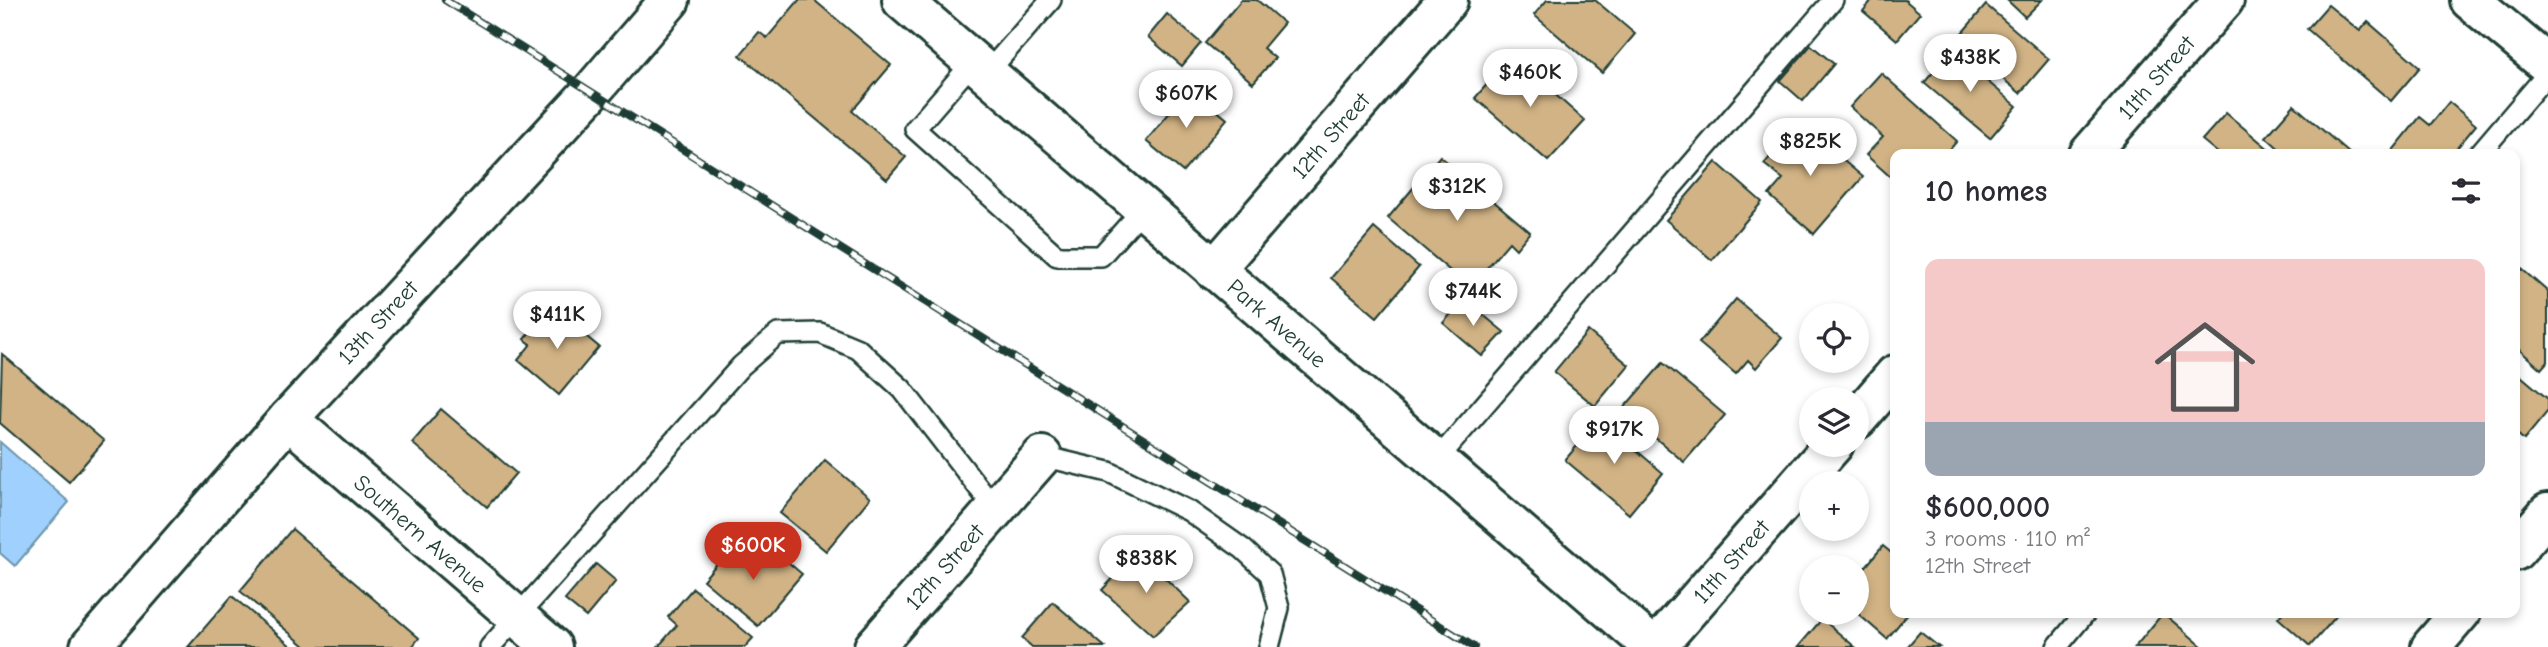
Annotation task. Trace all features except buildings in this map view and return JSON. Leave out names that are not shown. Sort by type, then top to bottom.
[{"type":"street","name":"13th Street","points":[[90,647],[288,419],[590,93],[670,0]]},
{"type":"street","name":"Park Avenue","points":[[902,0],[1655,647]]},
{"type":"street","name":"12th Street","points":[[1214,270],[1448,0]]},
{"type":"street","name":"11th Street","points":[[2093,149],[2224,0]]},
{"type":"street","points":[[2470,0],[2548,65]]},
{"type":"street","points":[[1869,405],[1890,381]]},
{"type":"street","name":"Southern Avenue","points":[[288,419],[552,647]]},
{"type":"street","name":"12th Street","points":[[874,647],[1042,456]]},
{"type":"street","name":"11th Street","points":[[1655,647],[1823,457]]},
{"type":"street","points":[[2520,545],[2548,513]]},
{"type":"street","points":[[2431,647],[2456,618]]},
{"type":"lane","points":[[1051,0],[915,129],[1057,256],[1101,256],[1143,209]]},
{"type":"lane","points":[[1436,461],[1833,0]]},
{"type":"lane","points":[[2483,149],[2548,73]]},
{"type":"lane","points":[[490,647],[741,366],[778,334],[820,333],[859,349],[902,389],[995,509]]},
{"type":"lane","points":[[1042,456],[1109,472],[1189,510],[1242,550],[1270,574],[1279,608],[1269,647]]},
{"type":"lane","points":[[2057,647],[2081,618]]},
{"type":"water","points":[[0,442],[69,502],[15,566],[0,553]]},
{"type":"railway","points":[[445,0],[1474,647]]}]
